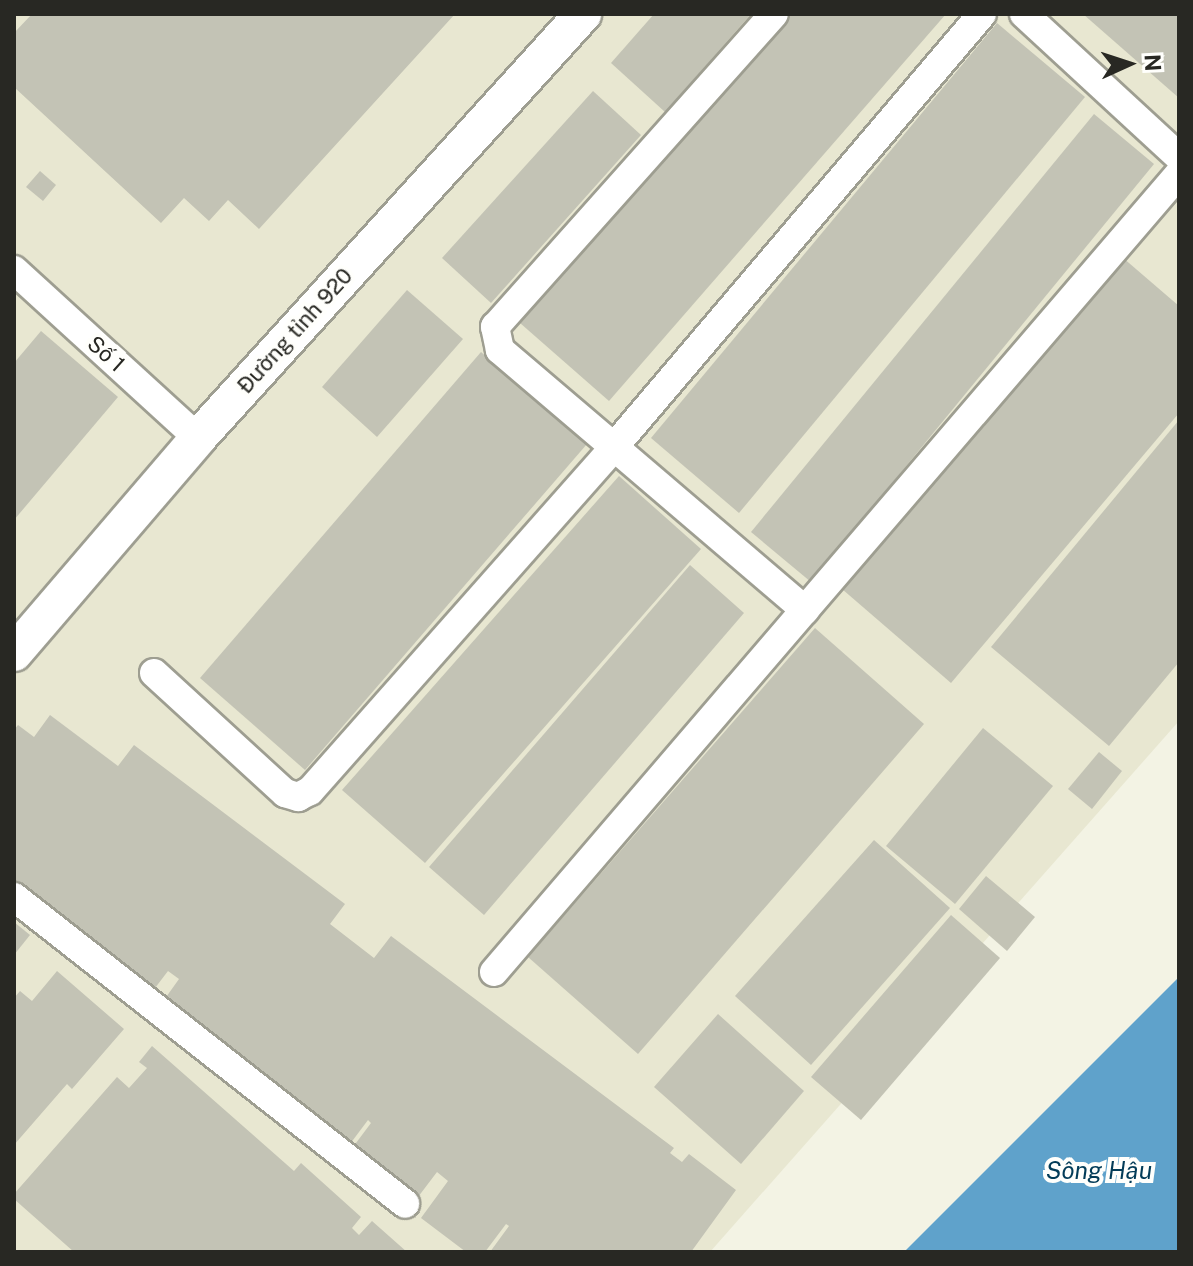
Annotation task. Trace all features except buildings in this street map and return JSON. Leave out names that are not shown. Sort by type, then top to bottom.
[{"type":"main road","name":"Đường tỉnh 920","points":[[14,653],[198,438],[583,14]]},
{"type":"street","points":[[774,14],[495,327],[500,350],[805,610]]},
{"type":"street","points":[[154,673],[285,793],[298,797],[310,791],[614,447],[982,14]]},
{"type":"street","points":[[1024,14],[1179,157]]},
{"type":"street","points":[[494,972],[1179,174]]},
{"type":"street","name":"Số 1","points":[[14,270],[198,438]]},
{"type":"street","points":[[14,897],[405,1204]]},
{"type":"shaded area","points":[[14,14],[1179,14],[1179,721],[710,1252],[14,1252]]},
{"type":"water","name":"Sông Hậu","points":[[1179,977],[1179,1252],[904,1252]]}]
